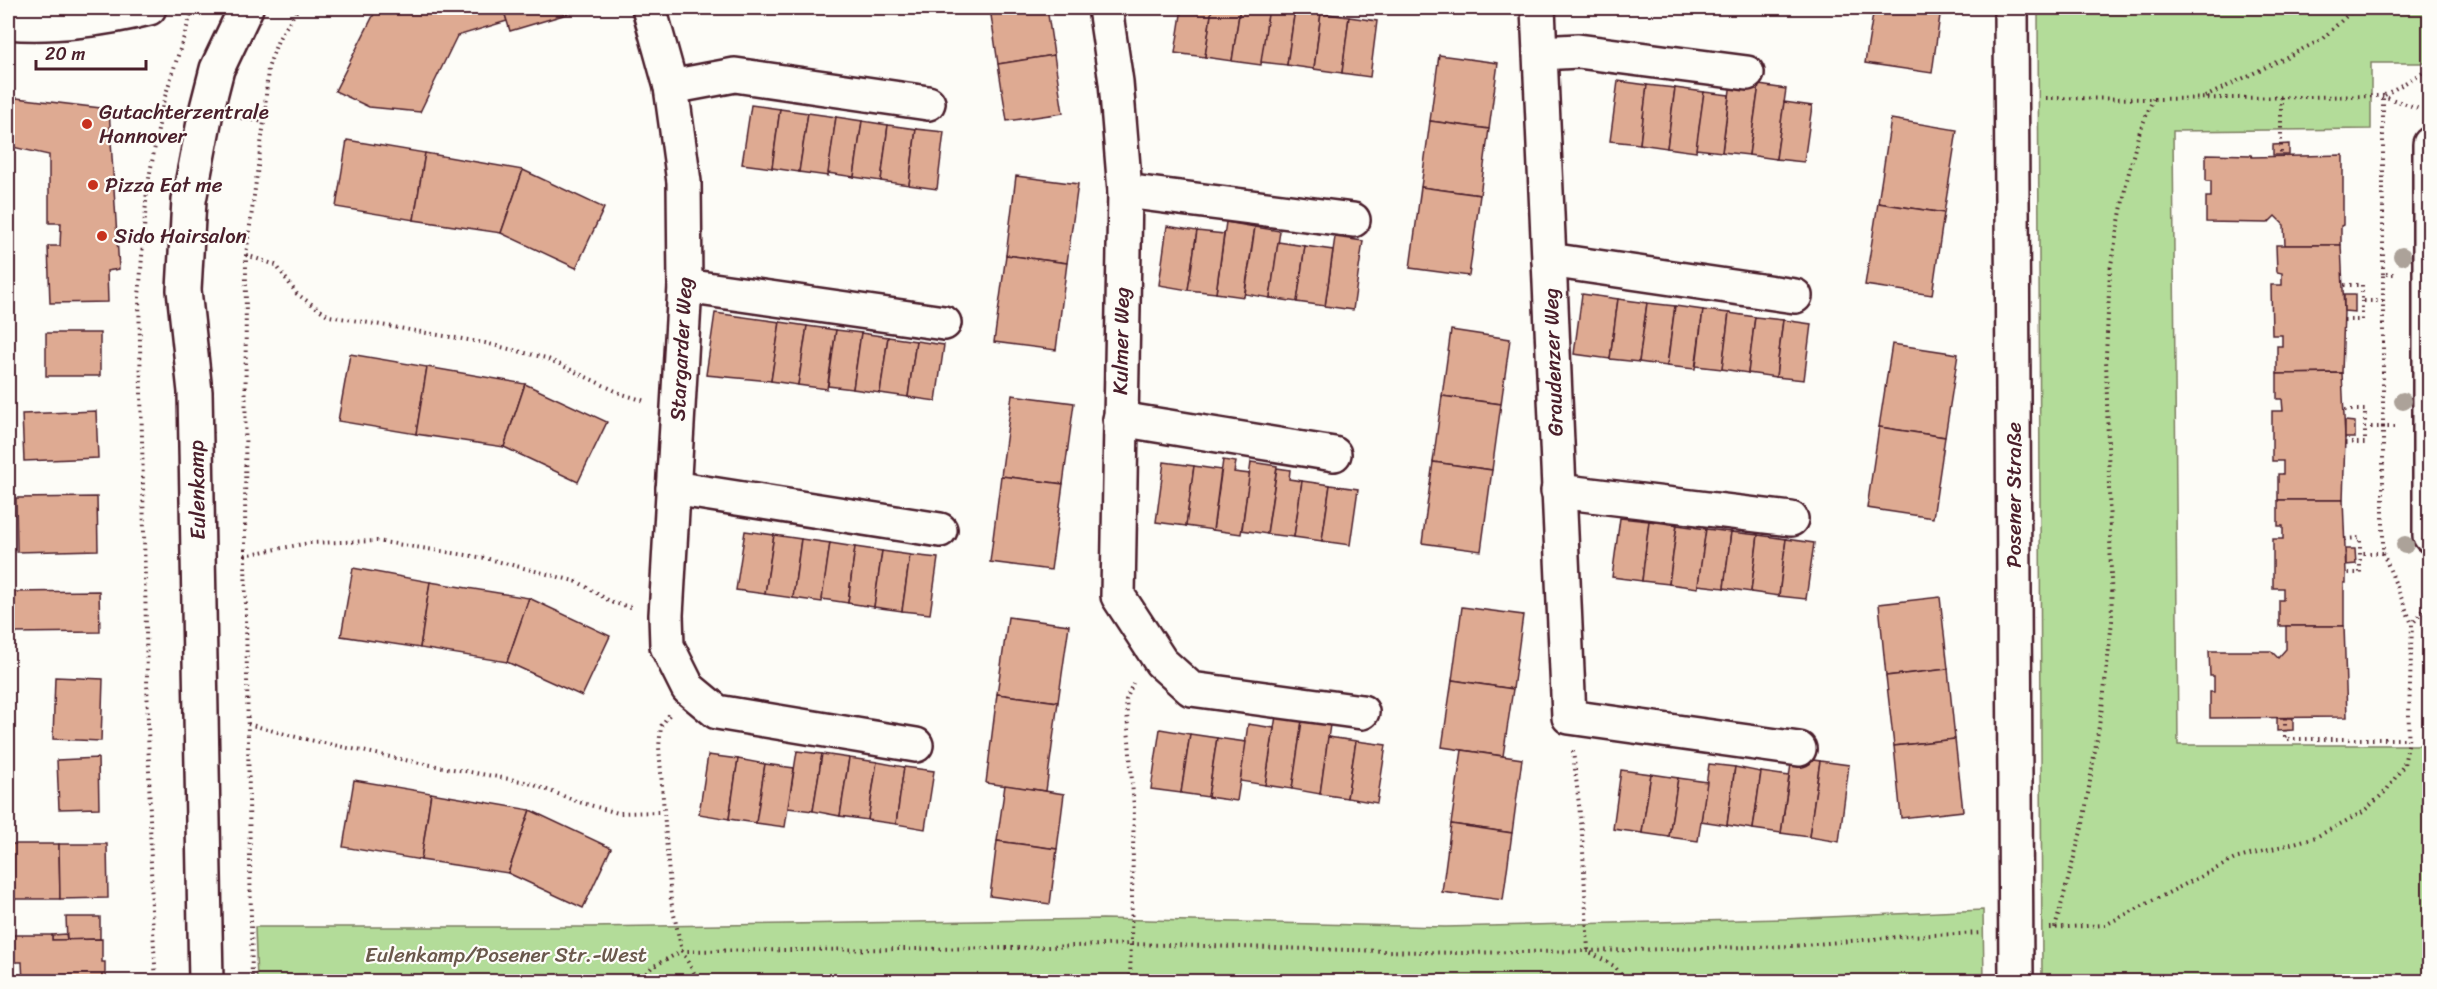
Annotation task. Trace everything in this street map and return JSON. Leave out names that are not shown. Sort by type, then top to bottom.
[{"type":"street","points":[[23,18],[124,14],[149,8]]},
{"type":"street","name":"Eulenkamp","points":[[206,981],[195,392],[184,290],[189,200],[206,112],[217,69],[246,8]]},
{"type":"street","name":"Stargarder Weg","points":[[649,8],[671,87],[684,183],[686,286],[666,615],[667,646],[688,688]]},
{"type":"street","name":"Kulmer Weg","points":[[1105,8],[1116,82],[1125,191],[1118,596],[1161,662],[1191,689],[1362,712]]},
{"type":"street","name":"Graudenzer Weg","points":[[1538,8],[1569,717]]},
{"type":"street","name":"Posener Straße","points":[[2012,8],[2016,981]]},
{"type":"street","points":[[1540,53],[1578,51],[1747,73]]},
{"type":"street","points":[[671,87],[735,75],[928,103]]},
{"type":"street","points":[[2430,144],[2430,536]]},
{"type":"street","points":[[1125,191],[1353,220]]},
{"type":"street","points":[[1549,260],[1795,296]]},
{"type":"street","points":[[686,286],[944,324]]},
{"type":"street","points":[[1120,419],[1334,454]]},
{"type":"street","points":[[673,488],[940,530]]},
{"type":"street","points":[[1558,491],[1791,519]]},
{"type":"street","points":[[688,688],[717,712],[916,744]]},
{"type":"street","points":[[1569,717],[1799,749]]},
{"type":"path","points":[[156,981],[152,913],[139,297],[147,189],[163,103],[193,8]]},
{"type":"path","points":[[252,981],[245,555],[246,255],[264,122],[268,68],[278,40],[298,8]]},
{"type":"path","points":[[2201,99],[2320,40],[2355,8]]},
{"type":"path","points":[[2383,96],[2430,68]]},
{"type":"path","points":[[2012,97],[2201,99],[2383,96],[2430,113]]},
{"type":"path","points":[[638,981],[652,967],[682,951],[1018,948],[1131,944],[1458,953],[1588,951],[1793,946],[1908,936],[2105,925],[2235,859],[2316,837],[2363,812],[2386,791],[2404,765],[2408,739],[2412,624],[2383,553],[2383,96]]},
{"type":"path","points":[[2280,97],[2282,154]]},
{"type":"path","points":[[2055,928],[2083,824],[2103,701],[2112,621],[2106,356],[2110,270],[2126,184],[2138,136],[2153,99]]},
{"type":"path","points":[[246,255],[276,265],[297,294],[329,316],[485,343],[546,358],[622,394],[677,410]]},
{"type":"path","points":[[2383,274],[2429,274]]},
{"type":"path","points":[[2344,285],[2362,285],[2362,320],[2344,320]]},
{"type":"path","points":[[2362,301],[2383,302]]},
{"type":"path","points":[[2345,410],[2365,410],[2365,443],[2345,443]]},
{"type":"path","points":[[2365,427],[2429,428]]},
{"type":"path","points":[[2345,539],[2360,538],[2360,573],[2346,573]]},
{"type":"path","points":[[245,555],[309,543],[377,541],[485,558],[578,582],[614,603],[666,615]]},
{"type":"path","points":[[2360,553],[2383,553]]},
{"type":"path","points":[[2412,624],[2430,603]]},
{"type":"path","points":[[1130,981],[1134,808],[1126,700],[1136,675],[1161,662]]},
{"type":"path","points":[[688,688],[661,726],[659,747],[662,812],[671,901],[682,951],[699,981]]},
{"type":"path","points":[[1569,717],[1582,832],[1588,951]]},
{"type":"path","points":[[2285,718],[2285,738],[2408,739]]},
{"type":"path","points":[[248,724],[296,737],[414,762],[526,782],[579,802],[618,813],[662,812]]},
{"type":"path","points":[[1588,951],[1614,966],[1627,981]]},
{"type":"green space","points":[[2038,8],[2429,8],[2429,63],[2371,63],[2371,129],[2173,131],[2178,745],[2429,745],[2429,981],[2042,981]]},
{"type":"green space","name":"Eulenkamp/Posener Str.-West","points":[[1983,910],[1984,982],[257,982],[255,927],[590,927],[1103,919],[1445,927],[1783,919]]},
{"type":"building","points":[[377,8],[503,8],[507,21],[457,36],[420,112],[369,107],[335,91]]},
{"type":"building","points":[[503,8],[587,8],[510,31]]},
{"type":"building","points":[[990,8],[1047,8],[1054,55],[998,64]]},
{"type":"building","points":[[1182,8],[1212,8],[1205,57],[1175,53]]},
{"type":"building","points":[[1212,8],[1240,8],[1232,61],[1205,57]]},
{"type":"building","points":[[1240,8],[1269,8],[1261,65],[1232,61]]},
{"type":"building","points":[[1269,8],[1295,9],[1287,65],[1261,62]]},
{"type":"building","points":[[1874,8],[1941,8],[1932,73],[1865,63]]},
{"type":"building","points":[[1295,9],[1321,13],[1314,69],[1287,65]]},
{"type":"building","points":[[1321,13],[1349,17],[1342,73],[1314,69]]},
{"type":"building","points":[[1349,17],[1377,21],[1370,77],[1342,73]]},
{"type":"building","points":[[1054,55],[1063,113],[1007,121],[998,64]]},
{"type":"building","points":[[1439,55],[1498,63],[1489,129],[1430,121]]},
{"type":"building","points":[[1618,81],[1647,85],[1640,144],[1610,141]]},
{"type":"building","points":[[1731,82],[1759,85],[1749,155],[1722,152]]},
{"type":"building","points":[[1647,85],[1675,88],[1667,148],[1640,144]]},
{"type":"building","points":[[1759,85],[1786,89],[1776,159],[1749,155]]},
{"type":"building","points":[[1675,88],[1704,92],[1696,152],[1667,148]]},
{"type":"building","points":[[1704,92],[1729,95],[1722,152],[1696,149]]},
{"type":"building","points":[[8,97],[109,109],[119,269],[107,271],[108,302],[50,303],[48,246],[60,246],[61,223],[49,223],[49,155],[8,146]]},
{"type":"building","points":[[1784,102],[1812,106],[1804,162],[1776,159]]},
{"type":"building","points":[[751,105],[780,109],[772,168],[742,164]]},
{"type":"building","points":[[780,109],[808,113],[799,172],[772,168]]},
{"type":"building","points":[[808,113],[836,117],[828,176],[799,172]]},
{"type":"building","points":[[836,117],[862,121],[854,177],[828,173]]},
{"type":"building","points":[[1891,119],[1957,130],[1944,213],[1878,203]]},
{"type":"building","points":[[862,121],[888,125],[881,181],[854,177]]},
{"type":"building","points":[[1430,121],[1489,129],[1480,195],[1421,187]]},
{"type":"building","points":[[888,125],[916,129],[909,185],[881,181]]},
{"type":"building","points":[[916,129],[944,132],[937,189],[909,185]]},
{"type":"building","points":[[347,140],[425,153],[414,220],[336,207]]},
{"type":"building","points":[[2289,144],[2289,155],[2273,155],[2273,145]]},
{"type":"building","points":[[425,153],[523,170],[501,233],[414,220]]},
{"type":"building","points":[[2206,154],[2251,155],[2252,157],[2343,155],[2341,245],[2285,245],[2284,225],[2275,216],[2268,223],[2206,222],[2206,197],[2211,197],[2211,181],[2206,181]]},
{"type":"building","points":[[523,170],[604,208],[576,268],[501,233]]},
{"type":"building","points":[[1016,176],[1078,184],[1067,263],[1006,255]]},
{"type":"building","points":[[1421,187],[1480,195],[1469,276],[1410,268]]},
{"type":"building","points":[[1878,203],[1944,213],[1932,295],[1865,285]]},
{"type":"building","points":[[1226,222],[1255,227],[1244,297],[1216,293]]},
{"type":"building","points":[[1167,226],[1197,231],[1188,290],[1159,285]]},
{"type":"building","points":[[1255,227],[1280,231],[1270,298],[1245,294]]},
{"type":"building","points":[[1197,231],[1224,234],[1216,293],[1188,290]]},
{"type":"building","points":[[1335,237],[1363,241],[1353,310],[1325,306]]},
{"type":"building","points":[[1278,242],[1305,246],[1297,302],[1270,298]]},
{"type":"building","points":[[2276,245],[2341,245],[2344,311],[2342,373],[2277,374],[2277,346],[2282,346],[2282,335],[2272,335],[2271,285],[2282,285],[2282,273],[2277,272]]},
{"type":"building","points":[[1305,246],[1333,250],[1325,306],[1297,302]]},
{"type":"building","points":[[1006,255],[1067,263],[1056,350],[994,342]]},
{"type":"building","points":[[1582,294],[1618,299],[1610,359],[1574,354]]},
{"type":"building","points":[[2344,295],[2355,295],[2355,312],[2344,311]]},
{"type":"building","points":[[1618,299],[1647,303],[1639,362],[1610,359]]},
{"type":"building","points":[[1647,303],[1675,306],[1667,366],[1639,362]]},
{"type":"building","points":[[1675,306],[1703,310],[1695,369],[1667,366]]},
{"type":"building","points":[[1703,310],[1729,313],[1722,369],[1696,366]]},
{"type":"building","points":[[715,313],[780,322],[771,381],[706,375]]},
{"type":"building","points":[[1729,313],[1755,317],[1748,373],[1722,369]]},
{"type":"building","points":[[1755,317],[1783,320],[1776,377],[1748,373]]},
{"type":"building","points":[[1783,320],[1811,324],[1804,380],[1776,377]]},
{"type":"building","points":[[780,322],[807,326],[798,385],[771,381]]},
{"type":"building","points":[[807,326],[836,330],[827,389],[798,385]]},
{"type":"building","points":[[836,330],[861,333],[853,389],[828,386]]},
{"type":"building","points":[[1451,330],[1510,339],[1501,404],[1442,396]]},
{"type":"building","points":[[46,333],[100,333],[100,376],[46,376]]},
{"type":"building","points":[[861,333],[888,337],[880,393],[853,389]]},
{"type":"building","points":[[888,337],[916,341],[908,397],[880,393]]},
{"type":"building","points":[[916,341],[944,345],[936,401],[908,397]]},
{"type":"building","points":[[1892,344],[1958,354],[1945,437],[1879,427]]},
{"type":"building","points":[[350,354],[427,367],[416,434],[338,421]]},
{"type":"building","points":[[427,367],[525,384],[504,447],[416,434]]},
{"type":"building","points":[[2342,373],[2345,438],[2343,500],[2278,500],[2278,474],[2283,474],[2283,461],[2272,461],[2272,411],[2283,411],[2282,399],[2277,399],[2277,374]]},
{"type":"building","points":[[525,384],[607,422],[578,482],[504,447]]},
{"type":"building","points":[[1012,395],[1074,403],[1063,484],[1001,476]]},
{"type":"building","points":[[1442,396],[1501,404],[1492,470],[1433,462]]},
{"type":"building","points":[[96,411],[98,458],[24,461],[22,414]]},
{"type":"building","points":[[2345,421],[2355,422],[2355,438],[2345,438]]},
{"type":"building","points":[[1879,427],[1945,437],[1933,518],[1867,508]]},
{"type":"building","points":[[1223,460],[1236,462],[1234,472],[1250,474],[1241,534],[1213,530]]},
{"type":"building","points":[[1164,462],[1194,466],[1186,526],[1156,522]]},
{"type":"building","points":[[1251,462],[1277,466],[1267,534],[1242,530]]},
{"type":"building","points":[[1433,462],[1492,470],[1481,551],[1422,543]]},
{"type":"building","points":[[1194,466],[1221,470],[1213,530],[1186,526]]},
{"type":"building","points":[[1277,468],[1290,470],[1289,479],[1302,481],[1294,537],[1267,534]]},
{"type":"building","points":[[1001,476],[1063,484],[1051,570],[990,562]]},
{"type":"building","points":[[1302,481],[1330,485],[1322,541],[1294,537]]},
{"type":"building","points":[[1330,485],[1358,489],[1350,545],[1322,541]]},
{"type":"building","points":[[97,497],[98,550],[17,552],[16,498]]},
{"type":"building","points":[[2278,500],[2343,500],[2346,573],[2344,626],[2279,626],[2279,600],[2283,600],[2283,588],[2273,588],[2273,539],[2283,539],[2283,526],[2278,526]]},
{"type":"building","points":[[1620,518],[1649,521],[1642,581],[1612,577]]},
{"type":"building","points":[[1649,521],[1677,525],[1669,584],[1642,581]]},
{"type":"building","points":[[1677,525],[1706,529],[1698,588],[1669,584]]},
{"type":"building","points":[[1706,529],[1731,532],[1724,588],[1698,585]]},
{"type":"building","points":[[745,531],[774,535],[765,594],[736,590]]},
{"type":"building","points":[[1731,532],[1758,535],[1751,592],[1724,588]]},
{"type":"building","points":[[774,535],[801,539],[793,598],[765,594]]},
{"type":"building","points":[[1758,535],[1786,539],[1779,596],[1751,592]]},
{"type":"building","points":[[801,539],[830,543],[822,602],[793,598]]},
{"type":"building","points":[[1786,539],[1814,543],[1806,599],[1779,596]]},
{"type":"building","points":[[830,543],[855,547],[848,603],[822,599]]},
{"type":"building","points":[[855,547],[882,551],[874,607],[848,603]]},
{"type":"building","points":[[2346,549],[2355,549],[2356,564],[2346,565]]},
{"type":"building","points":[[882,551],[910,555],[902,611],[874,607]]},
{"type":"building","points":[[910,555],[938,558],[930,614],[902,611]]},
{"type":"building","points":[[353,568],[430,582],[420,648],[341,636]]},
{"type":"building","points":[[430,582],[529,598],[507,662],[420,648]]},
{"type":"building","points":[[99,591],[100,632],[11,633],[10,592]]},
{"type":"building","points":[[1940,597],[1948,669],[1886,676],[1879,604]]},
{"type":"building","points":[[529,598],[610,636],[582,696],[507,662]]},
{"type":"building","points":[[1462,607],[1523,615],[1513,689],[1452,680]]},
{"type":"building","points":[[1008,617],[1069,625],[1058,702],[997,694]]},
{"type":"building","points":[[2286,626],[2344,626],[2347,717],[2210,718],[2210,692],[2214,692],[2214,676],[2210,676],[2209,651],[2271,651],[2278,658],[2286,649]]},
{"type":"building","points":[[1948,669],[1955,739],[1894,746],[1886,676]]},
{"type":"building","points":[[55,677],[103,679],[101,741],[53,739]]},
{"type":"building","points":[[1452,680],[1513,689],[1503,756],[1442,747]]},
{"type":"building","points":[[997,694],[1058,702],[1046,791],[986,783]]},
{"type":"building","points":[[1276,716],[1302,721],[1292,789],[1265,785]]},
{"type":"building","points":[[2277,718],[2293,718],[2293,730],[2277,731]]},
{"type":"building","points":[[1302,721],[1330,725],[1320,794],[1292,789]]},
{"type":"building","points":[[1248,724],[1274,728],[1265,785],[1240,781]]},
{"type":"building","points":[[1160,729],[1190,734],[1181,793],[1151,789]]},
{"type":"building","points":[[1190,734],[1217,738],[1208,797],[1181,793]]},
{"type":"building","points":[[1328,737],[1356,741],[1347,798],[1320,794]]},
{"type":"building","points":[[1217,738],[1246,742],[1237,801],[1208,797]]},
{"type":"building","points":[[1955,739],[1963,811],[1901,818],[1894,746]]},
{"type":"building","points":[[1356,741],[1386,745],[1377,803],[1347,798]]},
{"type":"building","points":[[1462,750],[1522,759],[1512,833],[1451,824]]},
{"type":"building","points":[[797,751],[822,754],[813,811],[788,808]]},
{"type":"building","points":[[822,754],[849,758],[840,816],[813,811]]},
{"type":"building","points":[[708,755],[738,759],[729,819],[699,814]]},
{"type":"building","points":[[1792,757],[1820,761],[1809,837],[1781,833]]},
{"type":"building","points":[[98,758],[99,808],[59,809],[57,760]]},
{"type":"building","points":[[849,758],[877,762],[868,820],[840,816]]},
{"type":"building","points":[[738,759],[765,764],[756,823],[729,819]]},
{"type":"building","points":[[1820,761],[1849,765],[1839,842],[1809,837]]},
{"type":"building","points":[[877,762],[904,767],[896,824],[868,820]]},
{"type":"building","points":[[765,764],[794,768],[785,827],[756,823]]},
{"type":"building","points":[[1709,764],[1735,767],[1727,825],[1701,821]]},
{"type":"building","points":[[904,767],[934,771],[925,829],[896,824]]},
{"type":"building","points":[[1735,767],[1761,772],[1753,829],[1727,825]]},
{"type":"building","points":[[1621,770],[1651,774],[1642,833],[1613,829]]},
{"type":"building","points":[[1761,772],[1789,776],[1781,833],[1753,829]]},
{"type":"building","points":[[1651,774],[1678,778],[1669,837],[1642,833]]},
{"type":"building","points":[[1678,778],[1707,782],[1698,841],[1669,837]]},
{"type":"building","points":[[354,780],[431,793],[421,860],[343,847]]},
{"type":"building","points":[[1005,785],[1064,794],[1057,849],[997,841]]},
{"type":"building","points":[[431,793],[530,810],[508,873],[421,860]]},
{"type":"building","points":[[530,810],[611,848],[583,908],[508,873]]},
{"type":"building","points":[[1451,824],[1512,833],[1503,900],[1442,892]]},
{"type":"building","points":[[997,841],[1057,849],[1050,904],[990,896]]},
{"type":"building","points":[[10,844],[59,844],[60,899],[11,899]]},
{"type":"building","points":[[59,844],[107,844],[108,898],[60,899]]},
{"type":"building","points":[[66,917],[100,917],[100,939],[67,940]]},
{"type":"building","points":[[66,934],[67,940],[52,940],[52,935]]},
{"type":"building","points":[[10,935],[52,935],[52,940],[102,939],[102,962],[105,962],[105,977],[102,977],[102,982],[23,982],[22,962],[10,962]]},
{"type":"place","name":"Gutachterzentrale Hannover","points":[[87,124]]},
{"type":"place","name":"Pizza Eat me","points":[[93,185]]},
{"type":"place","name":"Sido Hairsalon","points":[[102,236]]}]
